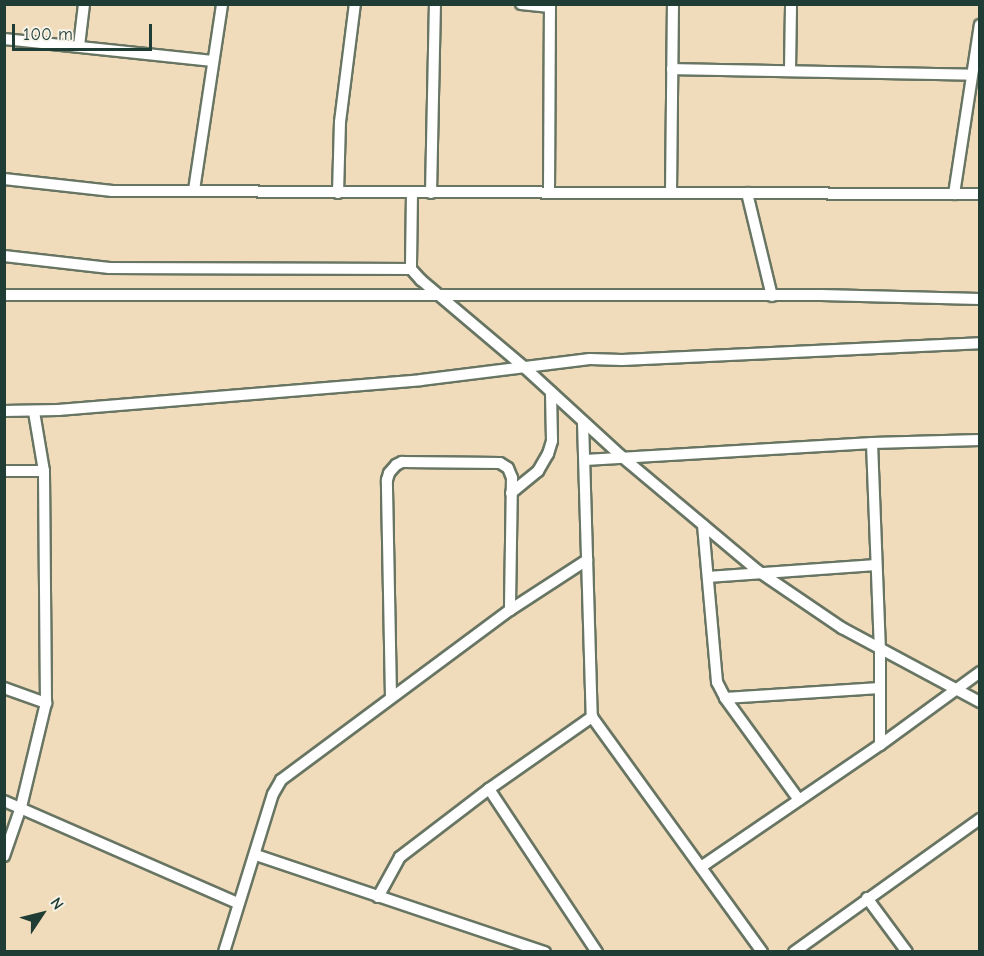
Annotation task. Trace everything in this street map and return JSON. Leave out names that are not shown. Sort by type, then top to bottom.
[{"type":"street","points":[[79,46],[84,4]]},
{"type":"street","points":[[194,190],[222,4]]},
{"type":"street","points":[[338,193],[340,122],[355,4]]},
{"type":"street","points":[[431,193],[435,4]]},
{"type":"street","points":[[521,4],[550,6],[549,192]]},
{"type":"street","points":[[671,193],[673,4]]},
{"type":"street","points":[[790,70],[791,4]]},
{"type":"street","points":[[954,194],[980,25]]},
{"type":"street","points":[[4,39],[213,61]]},
{"type":"street","points":[[672,69],[971,75]]},
{"type":"street","points":[[4,179],[112,191],[980,194]]},
{"type":"street","points":[[411,269],[412,193]]},
{"type":"street","points":[[747,193],[772,296]]},
{"type":"street","points":[[4,256],[109,268],[411,269],[524,367],[621,456],[758,571],[843,628],[980,702]]},
{"type":"street","points":[[4,295],[438,294],[980,299]]},
{"type":"street","points":[[4,411],[34,411],[421,380],[590,359],[631,360],[980,343]]},
{"type":"street","points":[[512,493],[538,471],[548,454],[552,441],[551,392]]},
{"type":"street","points":[[4,856],[21,807],[46,703],[44,471],[34,411]]},
{"type":"street","points":[[583,422],[592,717],[762,951]]},
{"type":"street","points":[[585,460],[621,456],[872,443],[980,440]]},
{"type":"street","points":[[872,443],[880,648],[880,744]]},
{"type":"street","points":[[391,697],[388,473],[402,462],[500,463],[511,473],[510,610]]},
{"type":"street","points":[[4,471],[44,471]]},
{"type":"street","points":[[703,525],[716,677],[725,698],[799,800]]},
{"type":"street","points":[[224,951],[238,903],[256,855],[273,794],[281,780],[510,610],[587,560]]},
{"type":"street","points":[[709,576],[875,565]]},
{"type":"street","points":[[701,867],[980,672]]},
{"type":"street","points":[[4,688],[46,703]]},
{"type":"street","points":[[725,698],[880,688]]},
{"type":"street","points":[[378,897],[398,859],[489,789],[592,717]]},
{"type":"street","points":[[489,789],[597,951]]},
{"type":"street","points":[[4,801],[238,903]]},
{"type":"street","points":[[794,951],[980,819]]},
{"type":"street","points":[[256,855],[545,951]]},
{"type":"street","points":[[867,898],[907,951]]}]
